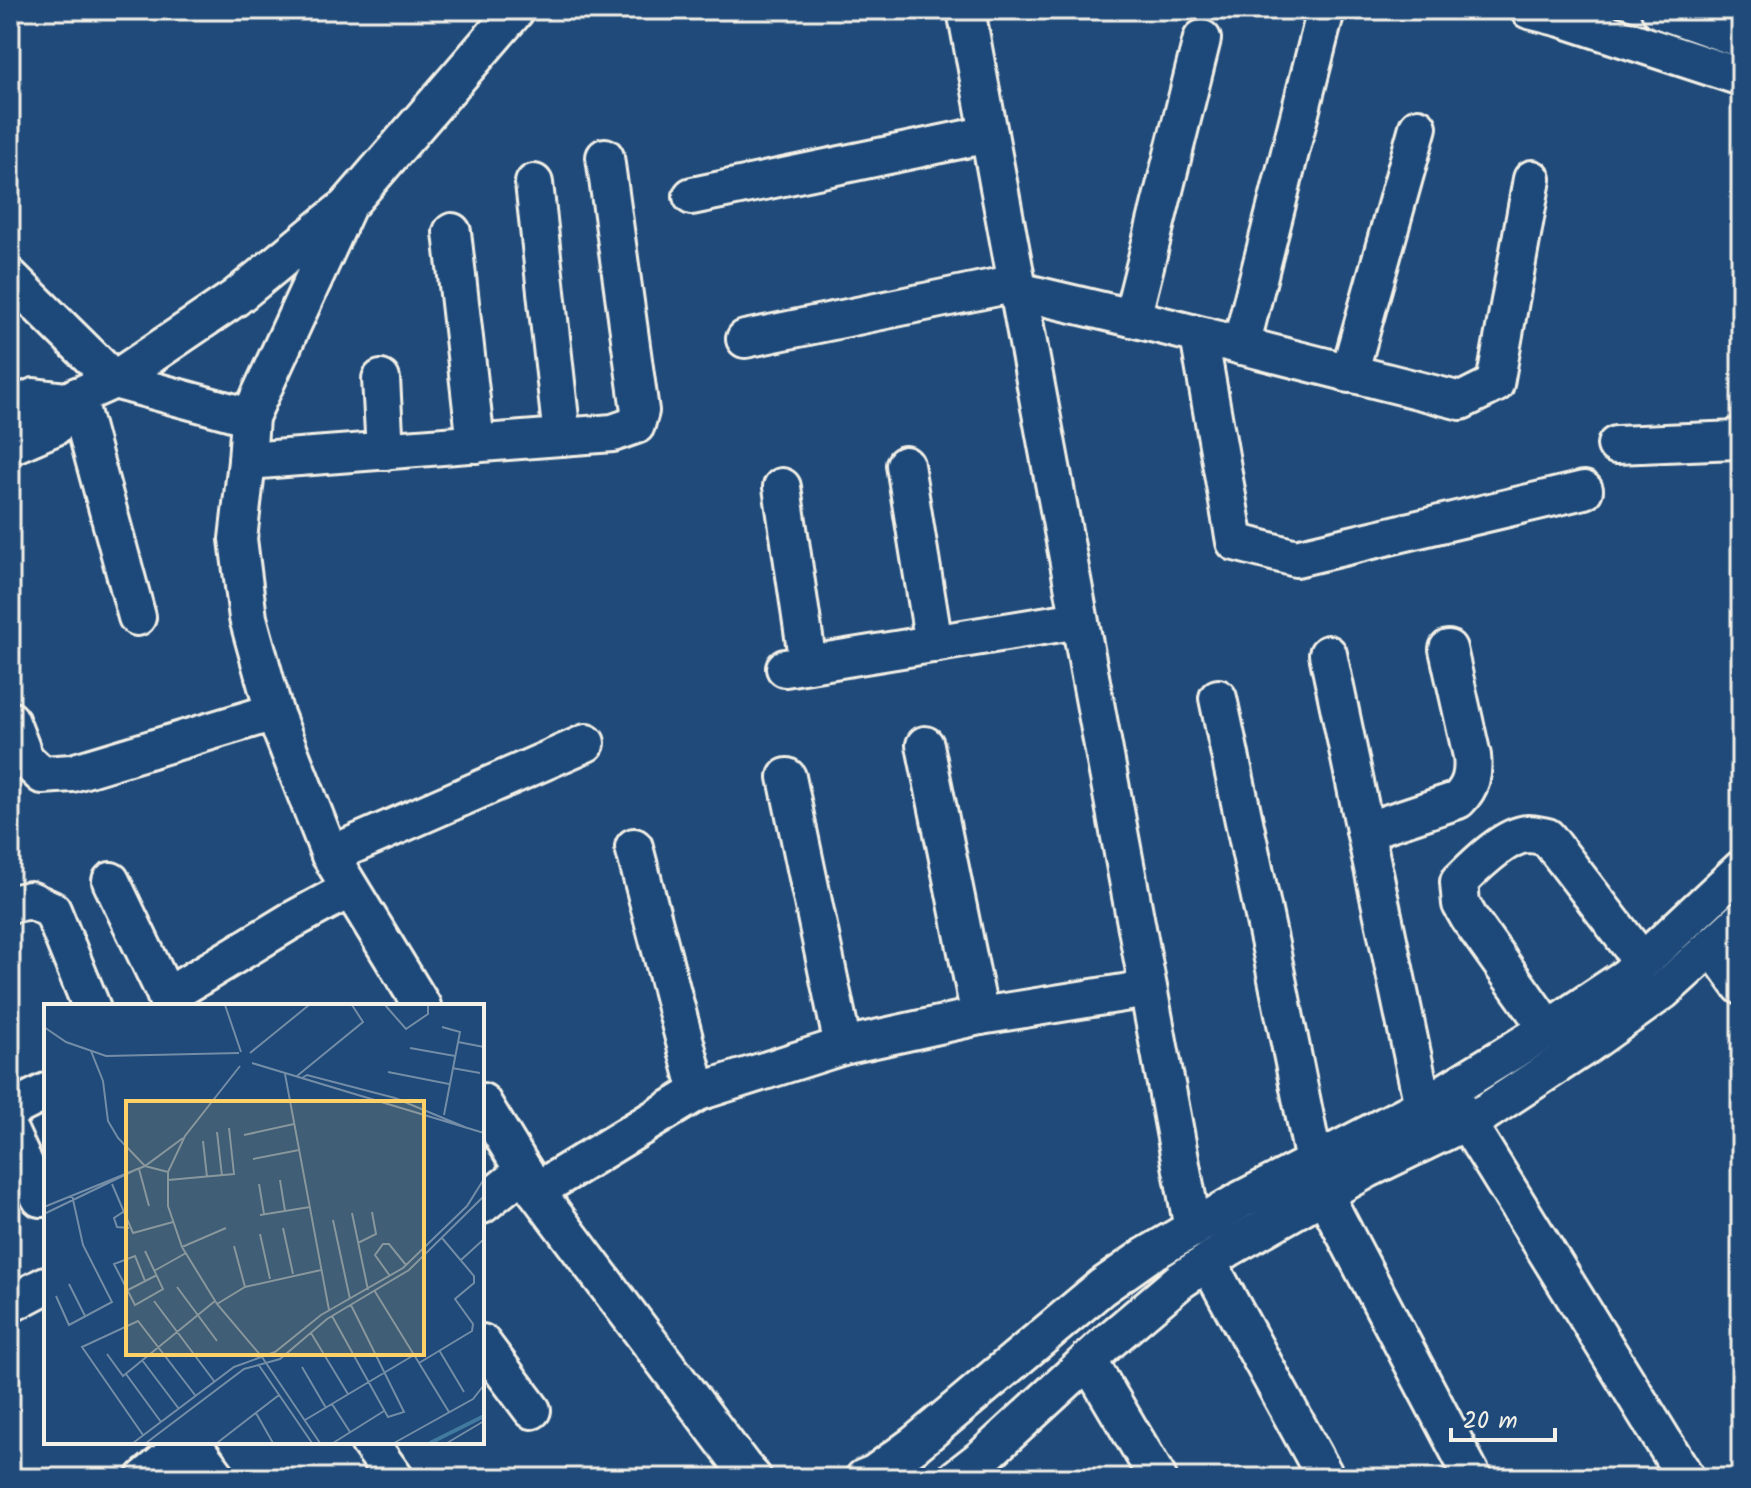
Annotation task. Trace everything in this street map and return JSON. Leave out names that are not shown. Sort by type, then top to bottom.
[{"type":"street","points":[[10,408],[34,397],[72,398],[114,380],[235,298],[347,206],[516,10]]},
{"type":"street","points":[[966,10],[1193,1229]]},
{"type":"street","points":[[1241,346],[1326,10]]},
{"type":"street","points":[[1529,10],[1741,77]]},
{"type":"street","points":[[1660,10],[1741,39]]},
{"type":"street","points":[[1132,318],[1202,39]]},
{"type":"street","points":[[1349,374],[1418,127]]},
{"type":"street","points":[[692,196],[989,134]]},
{"type":"street","points":[[247,461],[613,433],[636,425],[640,411],[605,157]]},
{"type":"street","points":[[745,339],[1017,287],[1461,401],[1495,384],[1532,179]]},
{"type":"street","points":[[534,183],[562,437]]},
{"type":"street","points":[[347,206],[250,417],[238,539],[248,618],[274,712],[330,855],[421,1004]]},
{"type":"street","points":[[452,232],[476,444]]},
{"type":"street","points":[[10,277],[114,380],[250,417]]},
{"type":"street","points":[[1199,336],[1235,542],[1296,558],[1584,490]]},
{"type":"street","points":[[381,379],[385,451]]},
{"type":"street","points":[[10,446],[54,427],[72,398]]},
{"type":"street","points":[[72,398],[137,617]]},
{"type":"street","points":[[1616,445],[1737,440],[1741,435]]},
{"type":"street","points":[[905,465],[934,644]]},
{"type":"street","points":[[782,487],[796,666],[1079,620]]},
{"type":"street","points":[[1365,831],[1458,800],[1471,782],[1472,756],[1448,649]]},
{"type":"street","points":[[1328,654],[1365,831],[1446,1106],[1686,1478]]},
{"type":"street","points":[[1218,698],[1319,1178],[1473,1478]]},
{"type":"street","points":[[13,739],[25,759],[42,775],[72,773],[274,712]]},
{"type":"street","points":[[330,855],[586,743]]},
{"type":"street","points":[[925,745],[980,1016]]},
{"type":"street","points":[[787,777],[843,1046]]},
{"type":"street","points":[[1548,1029],[1461,904],[1459,882],[1475,865],[1510,839],[1527,834],[1547,837],[1642,961]]},
{"type":"street","points":[[634,847],[698,1092]]},
{"type":"street","points":[[956,1478],[1181,1280],[1229,1248],[1319,1178],[1446,1106],[1548,1029],[1626,977],[1741,869]]},
{"type":"street","points":[[111,881],[169,1001],[289,922],[350,889]]},
{"type":"street","points":[[1712,896],[1730,930],[1741,986]]},
{"type":"street","points":[[10,904],[30,900],[52,910],[90,1004]]},
{"type":"street","points":[[1446,1106],[1486,1112],[1663,991],[1730,930]]},
{"type":"street","points":[[484,1204],[698,1092],[843,1046],[980,1016],[1148,989]]},
{"type":"street","points":[[10,1110],[44,1093]]},
{"type":"street","points":[[484,1105],[530,1181],[753,1478]]},
{"type":"street","points":[[10,1133],[40,1198],[44,1198]]},
{"type":"street","points":[[864,1478],[915,1444],[1102,1287],[1146,1256],[1241,1200],[1319,1178]]},
{"type":"street","points":[[1208,1262],[1326,1478]]},
{"type":"street","points":[[10,1304],[44,1286]]},
{"type":"street","points":[[484,1346],[532,1410]]},
{"type":"street","points":[[1088,1360],[1158,1478]]},
{"type":"street","points":[[145,1478],[187,1444]]},
{"type":"street","points":[[191,1444],[218,1478]]},
{"type":"street","points":[[370,1444],[395,1478]]}]
